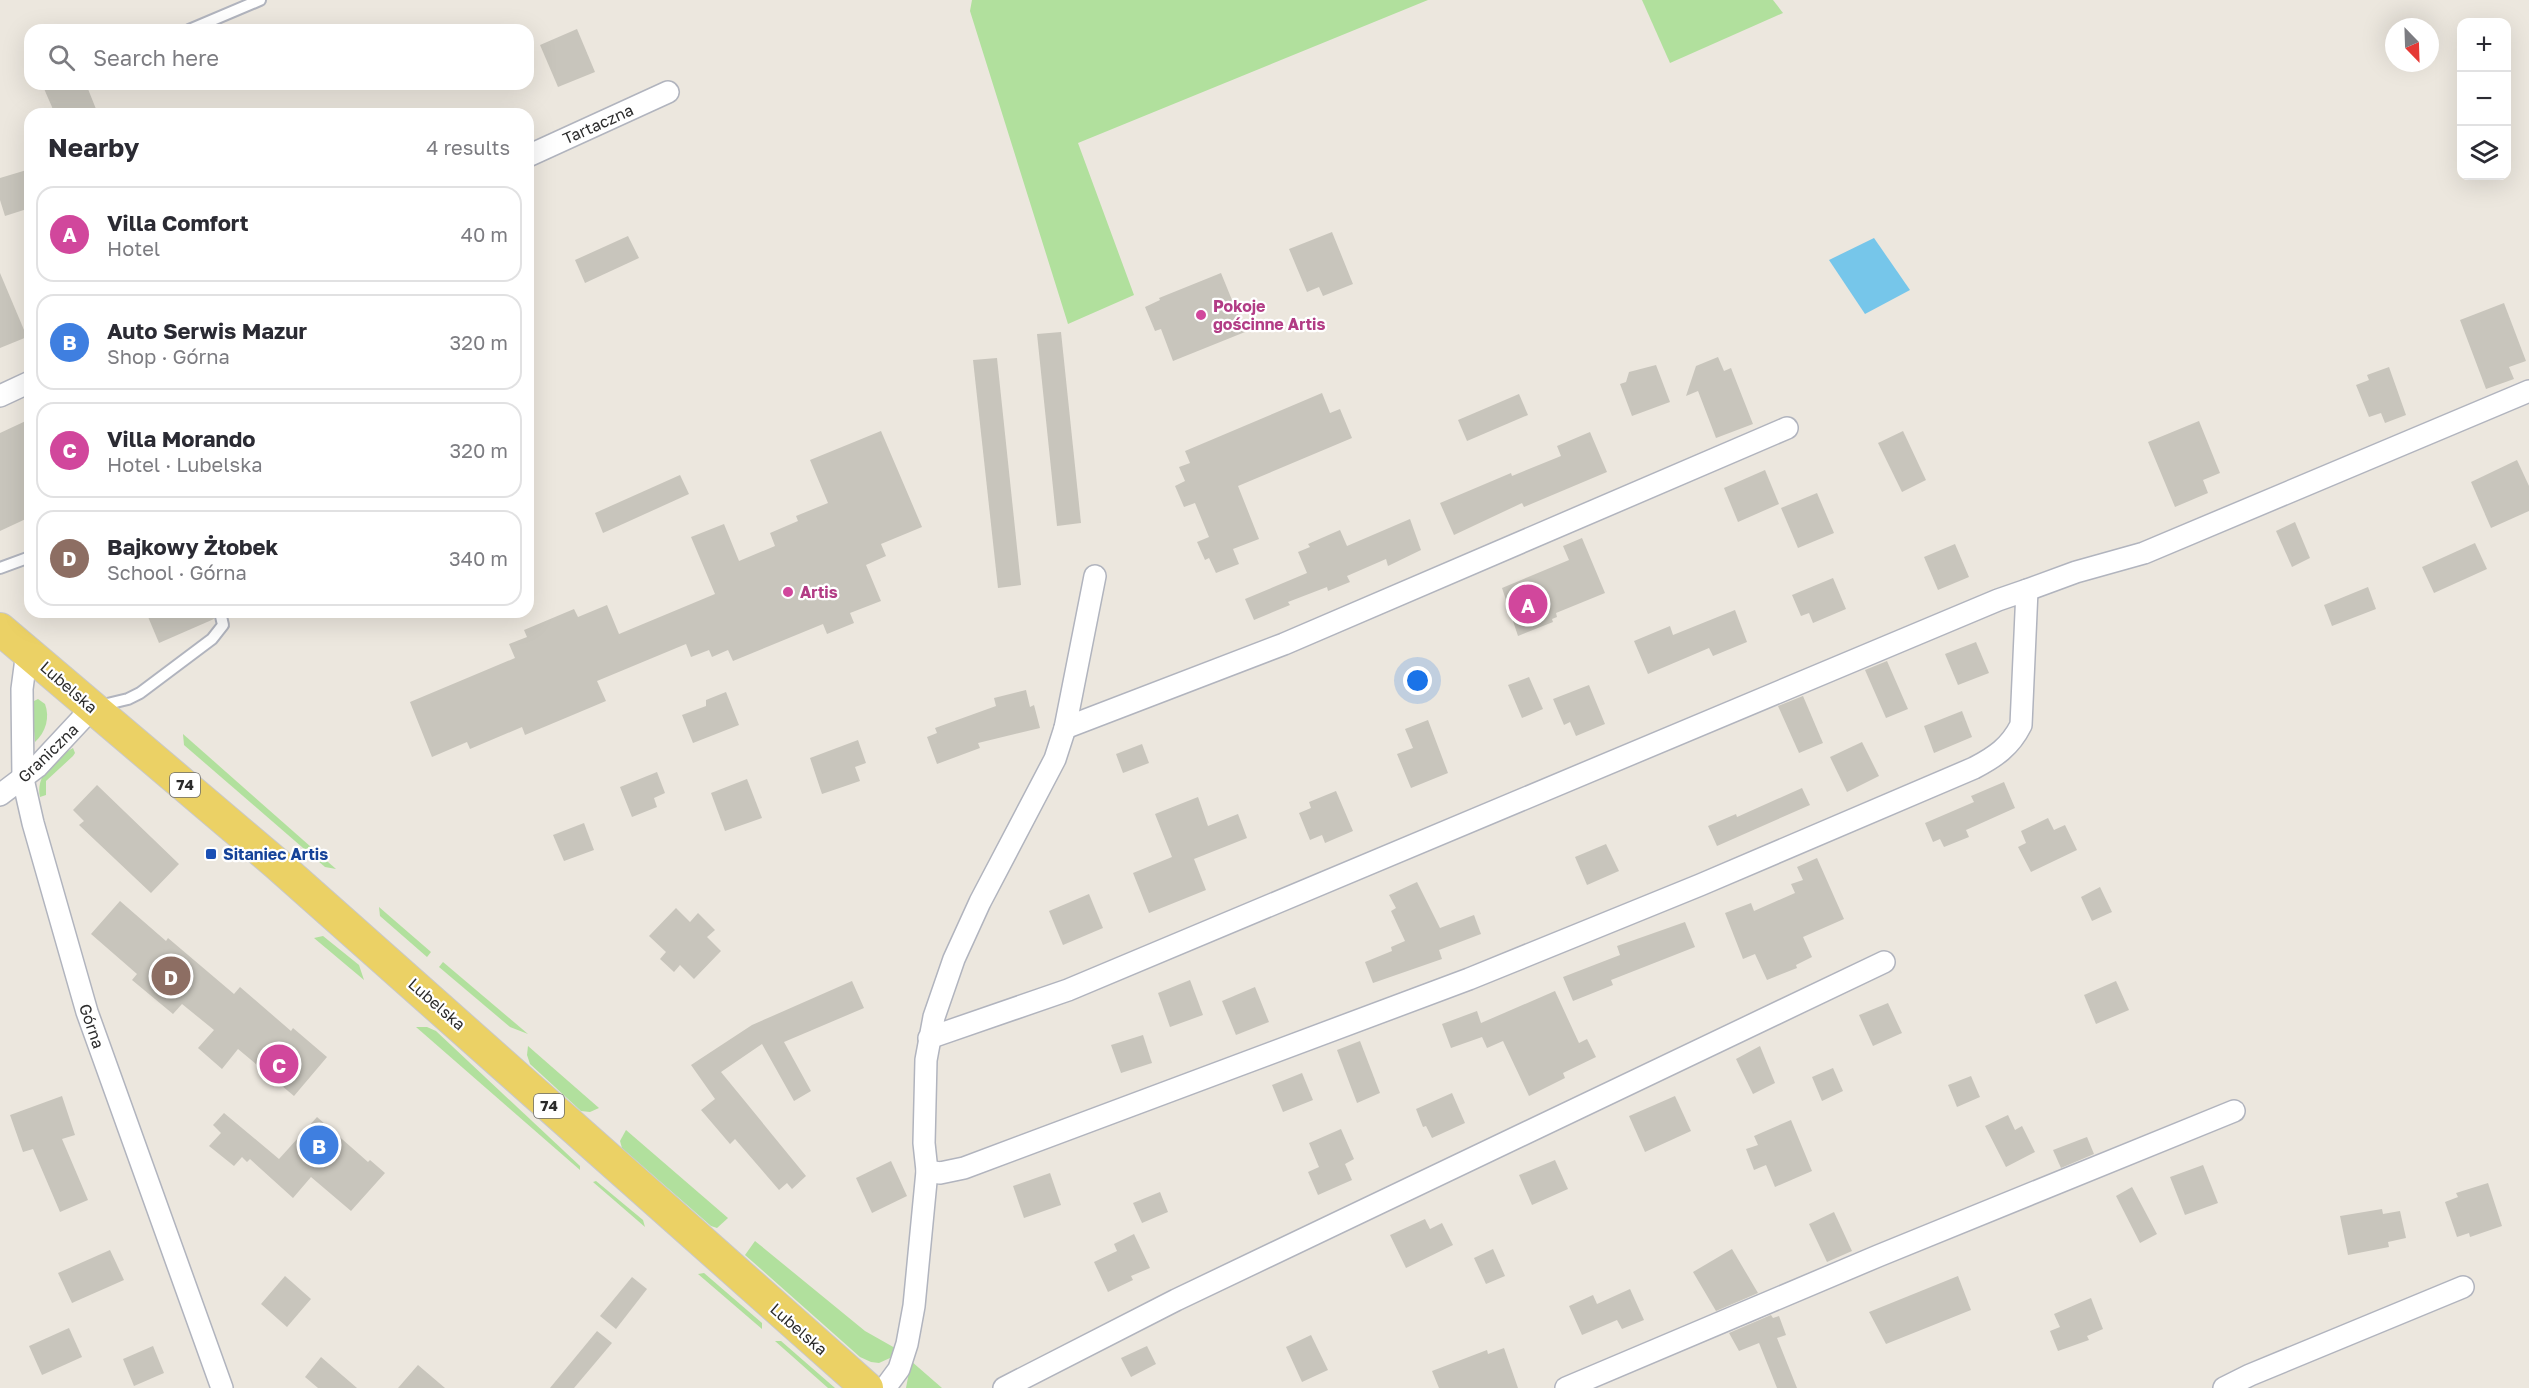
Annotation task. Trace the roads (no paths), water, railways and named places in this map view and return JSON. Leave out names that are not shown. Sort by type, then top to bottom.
[{"type":"main road","name":"Lubelska","points":[[0,629],[277,864],[445,1011],[628,1179],[867,1388]]},
{"type":"street","name":"Tartaczna","points":[[534,153],[669,92]]},
{"type":"street","points":[[0,396],[24,385]]},
{"type":"street","points":[[929,1038],[1068,990],[1998,600],[2076,572],[2144,553],[2529,391]]},
{"type":"street","points":[[1065,728],[1284,644],[1787,428]]},
{"type":"street","points":[[885,1388],[899,1369],[907,1344],[917,1274],[927,1171],[924,1143],[926,1060],[937,1006],[954,959],[980,902],[1055,759],[1065,728],[1095,576]]},
{"type":"street","points":[[927,1171],[940,1173],[964,1168],[1458,983],[1701,885],[1974,768],[2005,749],[2014,740],[2020,725],[2027,590]]},
{"type":"street","name":"Górna","points":[[27,651],[22,689],[23,779],[33,823],[87,1012],[222,1388]]},
{"type":"street","name":"Graniczna","points":[[0,795],[23,779],[92,708]]},
{"type":"street","points":[[1004,1388],[1176,1300],[1884,962]]},
{"type":"street","points":[[1566,1388],[1889,1251],[2234,1112]]},
{"type":"street","points":[[2224,1388],[2250,1375],[2463,1287]]},
{"type":"lane","points":[[203,24],[260,0]]},
{"type":"lane","points":[[0,568],[24,558]]},
{"type":"lane","points":[[92,708],[128,699],[149,686],[219,631],[223,625],[221,618]]},
{"type":"water","points":[[1874,238],[1910,290],[1865,314],[1829,260]]},
{"type":"place","name":"Pokoje gościnne Artis","points":[[1201,315]]},
{"type":"place","name":"Artis","points":[[788,592]]},
{"type":"place","name":"Villa Comfort","points":[[1528,604]]},
{"type":"place","name":"Sitaniec Artis","points":[[211,854]]},
{"type":"place","name":"Bajkowy Żłobek","points":[[171,976]]},
{"type":"place","name":"Villa Morando","points":[[279,1064]]},
{"type":"place","name":"Auto Serwis Mazur","points":[[319,1145]]}]
